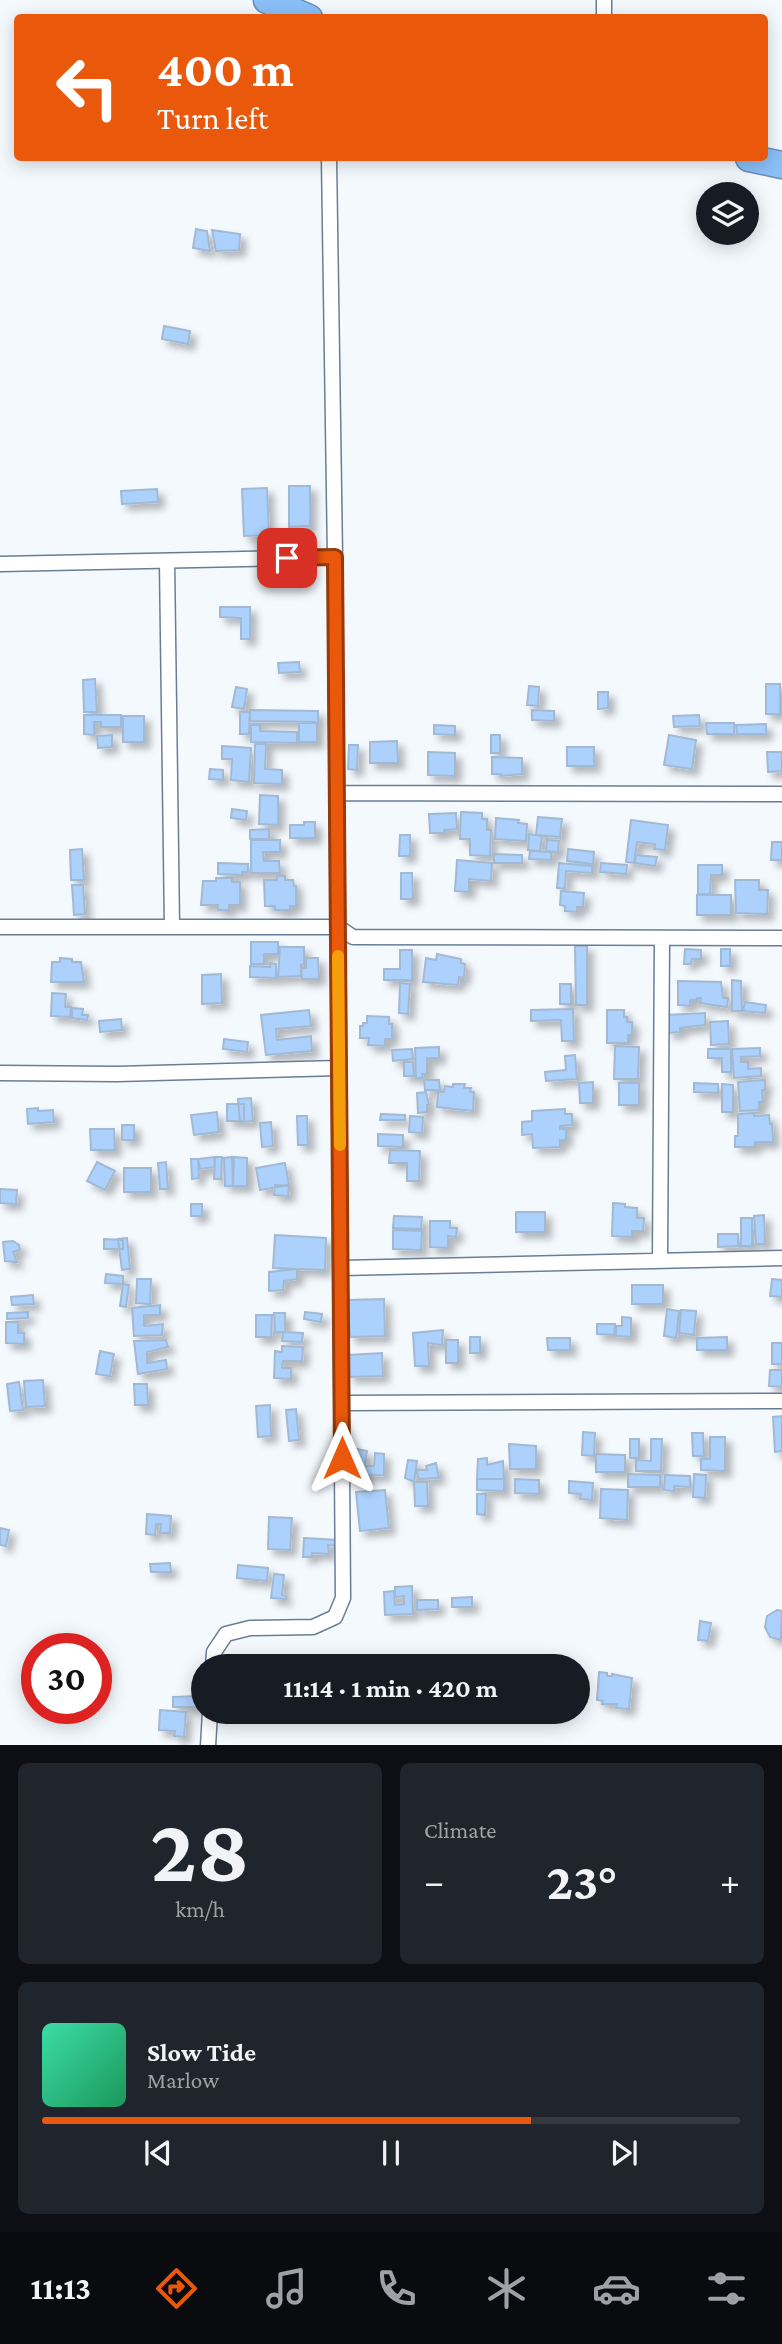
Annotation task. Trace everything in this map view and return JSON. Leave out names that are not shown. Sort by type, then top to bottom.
[{"type":"highway","points":[[267,0],[300,14]]},
{"type":"highway","points":[[763,161],[782,165]]},
{"type":"street","points":[[214,1654],[226,1634],[250,1628],[313,1627],[335,1616],[344,1598],[329,161]]},
{"type":"street","points":[[0,564],[335,557]]},
{"type":"street","points":[[167,561],[172,927]]},
{"type":"street","points":[[337,793],[782,794]]},
{"type":"street","points":[[0,927],[338,927],[353,937],[782,939]]},
{"type":"street","points":[[660,1261],[662,938]]},
{"type":"street","points":[[0,1073],[117,1074],[339,1068]]},
{"type":"street","points":[[341,1268],[782,1258]]},
{"type":"street","points":[[342,1403],[782,1401]]},
{"type":"street","points":[[205,1743],[209,1724]]},
{"type":"building","points":[[196,229],[207,231],[210,251],[193,248]]},
{"type":"building","points":[[212,230],[240,234],[239,250],[216,251]]},
{"type":"building","points":[[164,326],[190,331],[188,344],[162,339]]},
{"type":"building","points":[[289,486],[310,486],[310,526],[289,527]]},
{"type":"building","points":[[267,488],[269,535],[244,536],[242,489]]},
{"type":"building","points":[[157,489],[158,502],[122,504],[121,491]]},
{"type":"building","points":[[220,607],[250,607],[250,639],[241,639],[241,618],[220,617]]},
{"type":"building","points":[[299,662],[300,672],[279,673],[278,663]]},
{"type":"building","points":[[95,679],[97,712],[84,712],[83,680]]},
{"type":"building","points":[[766,684],[780,684],[780,714],[766,714]]},
{"type":"building","points":[[529,686],[539,687],[538,706],[527,705]]},
{"type":"building","points":[[236,687],[247,689],[244,709],[232,707]]},
{"type":"building","points":[[598,692],[608,692],[608,708],[598,709]]},
{"type":"building","points":[[250,710],[318,711],[318,722],[250,721]]},
{"type":"building","points":[[532,710],[554,711],[554,721],[532,720]]},
{"type":"building","points":[[240,712],[250,712],[249,734],[240,734]]},
{"type":"building","points":[[84,715],[121,715],[121,727],[101,727],[101,722],[94,722],[94,735],[84,734]]},
{"type":"building","points":[[699,715],[700,726],[674,727],[673,716]]},
{"type":"building","points":[[123,716],[144,716],[144,742],[123,742]]},
{"type":"building","points":[[299,723],[317,723],[317,742],[299,742]]},
{"type":"building","points":[[706,723],[734,723],[734,734],[707,734]]},
{"type":"building","points":[[766,724],[766,734],[737,734],[736,725]]},
{"type":"building","points":[[251,725],[260,725],[260,731],[297,732],[297,743],[251,742]]},
{"type":"building","points":[[434,725],[455,726],[455,735],[434,734]]},
{"type":"building","points":[[112,735],[112,747],[98,748],[97,736]]},
{"type":"building","points":[[491,735],[500,735],[500,753],[491,753]]},
{"type":"building","points":[[669,735],[696,740],[692,769],[664,765]]},
{"type":"building","points":[[397,741],[398,763],[370,763],[370,742]]},
{"type":"building","points":[[255,744],[266,744],[265,769],[282,770],[282,784],[254,783]]},
{"type":"building","points":[[349,745],[358,745],[357,770],[348,769]]},
{"type":"building","points":[[222,746],[251,748],[249,782],[231,780],[232,759],[222,759]]},
{"type":"building","points":[[567,747],[594,747],[594,766],[567,766]]},
{"type":"building","points":[[428,752],[455,753],[455,776],[428,775]]},
{"type":"building","points":[[767,752],[782,752],[782,771],[768,772]]},
{"type":"building","points":[[492,757],[522,758],[522,774],[492,774]]},
{"type":"building","points":[[210,769],[223,770],[223,780],[209,779]]},
{"type":"building","points":[[260,795],[278,796],[278,825],[259,824]]},
{"type":"building","points":[[232,809],[247,811],[246,820],[231,818]]},
{"type":"building","points":[[461,812],[482,813],[482,819],[487,819],[487,830],[491,830],[490,856],[470,855],[470,839],[460,839]]},
{"type":"building","points":[[456,813],[457,829],[430,833],[429,814]]},
{"type":"building","points":[[538,817],[562,819],[560,837],[536,835]]},
{"type":"building","points":[[496,818],[519,820],[518,823],[527,824],[526,841],[495,839]]},
{"type":"building","points":[[631,820],[668,825],[665,850],[654,849],[655,844],[637,842],[634,863],[626,862]]},
{"type":"building","points":[[304,822],[315,822],[315,838],[290,838],[290,825],[304,825]]},
{"type":"building","points":[[269,829],[269,839],[250,839],[250,830]]},
{"type":"building","points":[[529,834],[542,836],[540,851],[528,850]]},
{"type":"building","points":[[400,835],[410,835],[410,856],[399,856]]},
{"type":"building","points":[[251,840],[280,840],[280,852],[263,852],[264,861],[279,861],[280,873],[251,873]]},
{"type":"building","points":[[547,840],[559,841],[558,852],[546,851]]},
{"type":"building","points":[[772,842],[782,842],[782,860],[771,860]]},
{"type":"building","points":[[82,849],[84,880],[71,880],[70,850]]},
{"type":"building","points":[[568,849],[594,852],[593,864],[567,861]]},
{"type":"building","points":[[530,851],[551,852],[551,860],[529,859]]},
{"type":"building","points":[[494,854],[522,855],[522,863],[494,863]]},
{"type":"building","points":[[636,855],[657,857],[655,866],[635,863]]},
{"type":"building","points":[[457,860],[492,863],[491,881],[469,879],[469,892],[455,891]]},
{"type":"building","points":[[218,863],[248,864],[248,872],[242,872],[242,875],[218,874]]},
{"type":"building","points":[[559,863],[592,866],[592,873],[566,871],[565,889],[557,888]]},
{"type":"building","points":[[601,863],[627,865],[626,874],[600,872]]},
{"type":"building","points":[[698,865],[722,865],[722,875],[711,875],[710,894],[698,894]]},
{"type":"building","points":[[401,873],[412,873],[413,899],[401,899]]},
{"type":"building","points":[[277,876],[293,880],[296,886],[296,906],[290,906],[290,910],[275,910],[275,906],[265,906],[264,880],[277,880]]},
{"type":"building","points":[[216,878],[232,878],[232,882],[240,882],[240,905],[229,905],[229,910],[218,910],[218,905],[201,905],[203,881],[216,881]]},
{"type":"building","points":[[735,880],[759,880],[759,890],[768,890],[767,914],[736,913]]},
{"type":"building","points":[[72,885],[83,885],[85,914],[74,915]]},
{"type":"building","points":[[561,891],[584,893],[583,907],[577,907],[577,912],[565,911],[565,906],[560,905]]},
{"type":"building","points":[[697,895],[731,895],[731,915],[697,915]]},
{"type":"building","points":[[251,942],[278,942],[278,954],[264,954],[264,964],[251,964]]},
{"type":"building","points":[[575,946],[587,946],[587,1005],[576,1005]]},
{"type":"building","points":[[280,947],[304,947],[301,976],[278,977]]},
{"type":"building","points":[[685,949],[701,950],[701,959],[692,959],[691,964],[684,964]]},
{"type":"building","points":[[721,949],[730,949],[730,966],[721,966]]},
{"type":"building","points":[[400,950],[412,950],[412,980],[384,980],[384,969],[400,969]]},
{"type":"building","points":[[437,954],[461,959],[461,963],[465,964],[464,978],[459,977],[458,985],[423,982],[426,958],[436,960]]},
{"type":"building","points":[[60,958],[81,962],[84,982],[51,982],[52,962],[60,962]]},
{"type":"building","points":[[306,958],[318,958],[319,979],[302,979],[301,968],[306,968]]},
{"type":"building","points":[[270,963],[276,964],[276,978],[250,977],[250,966],[270,967]]},
{"type":"building","points":[[221,974],[222,1003],[202,1004],[202,975]]},
{"type":"building","points":[[732,980],[741,981],[742,1011],[732,1011]]},
{"type":"building","points":[[678,981],[721,982],[723,998],[728,998],[727,1007],[700,1003],[701,998],[690,1000],[690,1006],[678,1005]]},
{"type":"building","points":[[400,983],[410,984],[408,1014],[399,1013]]},
{"type":"building","points":[[560,984],[571,984],[571,1004],[560,1004]]},
{"type":"building","points":[[52,993],[66,994],[65,1007],[71,1007],[70,1017],[51,1016]]},
{"type":"building","points":[[745,1002],[766,1005],[765,1013],[743,1011]]},
{"type":"building","points":[[72,1008],[83,1009],[82,1015],[88,1015],[87,1020],[72,1018]]},
{"type":"building","points":[[573,1009],[574,1041],[562,1041],[561,1020],[531,1021],[531,1010]]},
{"type":"building","points":[[309,1010],[311,1026],[276,1029],[277,1040],[311,1036],[312,1051],[266,1055],[261,1015]]},
{"type":"building","points":[[607,1010],[624,1010],[627,1022],[632,1022],[632,1035],[628,1035],[628,1043],[607,1043]]},
{"type":"building","points":[[705,1013],[705,1025],[680,1028],[680,1032],[668,1033],[666,1015]]},
{"type":"building","points":[[367,1016],[389,1017],[392,1039],[385,1039],[385,1046],[368,1045],[369,1038],[360,1038],[360,1026],[367,1023]]},
{"type":"building","points":[[121,1019],[122,1030],[100,1032],[99,1021]]},
{"type":"building","points":[[728,1021],[729,1044],[711,1045],[710,1022]]},
{"type":"building","points":[[224,1039],[248,1042],[247,1052],[223,1049]]},
{"type":"building","points":[[615,1046],[639,1047],[638,1079],[614,1079]]},
{"type":"building","points":[[439,1047],[439,1058],[427,1058],[427,1074],[422,1074],[423,1078],[416,1078],[415,1048]]},
{"type":"building","points":[[760,1048],[760,1056],[741,1057],[741,1062],[748,1062],[748,1069],[761,1068],[761,1076],[734,1078],[732,1049]]},
{"type":"building","points":[[412,1049],[413,1059],[393,1061],[392,1050]]},
{"type":"building","points":[[708,1049],[731,1049],[731,1072],[722,1072],[722,1058],[708,1058]]},
{"type":"building","points":[[575,1055],[577,1079],[546,1081],[545,1072],[566,1070],[565,1056]]},
{"type":"building","points":[[404,1062],[413,1062],[414,1076],[404,1076]]},
{"type":"building","points":[[424,1080],[439,1080],[440,1090],[425,1090]]},
{"type":"building","points":[[765,1080],[763,1102],[759,1102],[759,1110],[740,1111],[738,1082]]},
{"type":"building","points":[[593,1082],[593,1103],[580,1103],[579,1083]]},
{"type":"building","points":[[619,1083],[639,1083],[639,1105],[619,1105]]},
{"type":"building","points":[[694,1083],[718,1084],[718,1093],[694,1092]]},
{"type":"building","points":[[453,1084],[465,1084],[464,1088],[471,1088],[470,1092],[474,1092],[473,1111],[437,1107],[438,1092],[444,1092],[445,1086],[453,1087]]},
{"type":"building","points":[[722,1084],[733,1085],[733,1112],[722,1112]]},
{"type":"building","points":[[426,1092],[429,1105],[427,1112],[418,1113],[417,1093]]},
{"type":"building","points":[[251,1098],[253,1121],[240,1122],[238,1099]]},
{"type":"building","points":[[227,1104],[244,1104],[244,1121],[227,1121]]},
{"type":"building","points":[[38,1108],[38,1111],[53,1110],[54,1122],[28,1124],[27,1109]]},
{"type":"building","points":[[565,1109],[565,1114],[572,1114],[572,1125],[560,1126],[560,1129],[566,1129],[566,1140],[560,1140],[560,1147],[533,1148],[532,1134],[522,1135],[522,1122],[532,1121],[532,1111]]},
{"type":"building","points":[[217,1112],[219,1132],[194,1135],[191,1115]]},
{"type":"building","points":[[754,1113],[754,1116],[769,1115],[773,1142],[755,1142],[755,1147],[735,1147],[738,1114]]},
{"type":"building","points":[[381,1114],[405,1115],[405,1120],[380,1120]]},
{"type":"building","points":[[297,1116],[307,1116],[308,1145],[298,1145]]},
{"type":"building","points":[[410,1116],[423,1117],[422,1133],[409,1132]]},
{"type":"building","points":[[271,1122],[273,1146],[262,1147],[260,1123]]},
{"type":"building","points":[[122,1125],[134,1125],[134,1140],[122,1140]]},
{"type":"building","points":[[90,1129],[114,1129],[115,1150],[91,1150]]},
{"type":"building","points":[[378,1134],[403,1135],[403,1147],[378,1146]]},
{"type":"building","points":[[390,1150],[420,1151],[419,1181],[407,1181],[407,1163],[389,1163]]},
{"type":"building","points":[[214,1157],[215,1167],[200,1169],[198,1159]]},
{"type":"building","points":[[215,1157],[222,1157],[221,1179],[214,1179]]},
{"type":"building","points":[[232,1157],[233,1186],[225,1186],[224,1158]]},
{"type":"building","points":[[234,1157],[247,1158],[247,1186],[233,1186]]},
{"type":"building","points":[[191,1159],[198,1159],[199,1178],[192,1179]]},
{"type":"building","points":[[97,1162],[115,1171],[105,1190],[87,1181]]},
{"type":"building","points":[[166,1162],[168,1189],[160,1189],[158,1163]]},
{"type":"building","points":[[285,1163],[289,1185],[260,1190],[256,1168]]},
{"type":"building","points":[[124,1168],[151,1168],[151,1192],[124,1192]]},
{"type":"building","points":[[275,1185],[289,1186],[288,1196],[274,1195]]},
{"type":"building","points":[[0,1189],[17,1190],[16,1204],[0,1203]]},
{"type":"building","points":[[613,1203],[637,1208],[637,1218],[644,1218],[643,1231],[632,1231],[632,1237],[612,1236]]},
{"type":"building","points":[[191,1204],[202,1204],[202,1216],[191,1216]]},
{"type":"building","points":[[516,1212],[545,1212],[545,1232],[516,1232]]},
{"type":"building","points":[[764,1215],[765,1244],[756,1244],[754,1216]]},
{"type":"building","points":[[394,1216],[422,1217],[421,1229],[393,1228]]},
{"type":"building","points":[[741,1218],[752,1218],[752,1246],[741,1246]]},
{"type":"building","points":[[430,1221],[450,1221],[450,1228],[457,1228],[456,1237],[448,1236],[448,1248],[430,1247]]},
{"type":"building","points":[[393,1230],[422,1231],[421,1250],[393,1249]]},
{"type":"building","points":[[718,1234],[738,1234],[738,1246],[718,1247]]},
{"type":"building","points":[[275,1235],[326,1238],[325,1270],[273,1268]]},
{"type":"building","points":[[127,1238],[130,1269],[122,1270],[118,1239]]},
{"type":"building","points":[[104,1239],[123,1240],[123,1249],[104,1249]]},
{"type":"building","points":[[13,1241],[19,1245],[20,1250],[13,1252],[17,1262],[5,1261],[3,1242]]},
{"type":"building","points":[[297,1269],[297,1279],[284,1281],[283,1290],[269,1291],[269,1272]]},
{"type":"building","points":[[106,1274],[123,1276],[123,1284],[105,1283]]},
{"type":"building","points":[[137,1279],[151,1279],[150,1304],[136,1303]]},
{"type":"building","points":[[772,1279],[782,1280],[782,1297],[770,1296]]},
{"type":"building","points":[[123,1284],[129,1285],[126,1307],[120,1306]]},
{"type":"building","points":[[632,1285],[663,1285],[663,1304],[632,1304]]},
{"type":"building","points":[[33,1295],[34,1304],[12,1305],[11,1297]]},
{"type":"building","points":[[384,1299],[385,1336],[350,1337],[348,1300]]},
{"type":"building","points":[[160,1305],[160,1315],[144,1315],[144,1326],[163,1324],[162,1335],[134,1336],[132,1308]]},
{"type":"building","points":[[667,1309],[679,1311],[676,1338],[664,1336]]},
{"type":"building","points":[[681,1310],[696,1311],[694,1335],[679,1333]]},
{"type":"building","points":[[28,1312],[28,1318],[7,1319],[7,1313]]},
{"type":"building","points":[[305,1312],[322,1314],[321,1322],[304,1319]]},
{"type":"building","points":[[274,1313],[285,1313],[285,1332],[275,1332]]},
{"type":"building","points":[[256,1315],[272,1315],[271,1337],[256,1337]]},
{"type":"building","points":[[622,1317],[631,1318],[631,1337],[616,1336],[616,1326],[622,1326]]},
{"type":"building","points":[[6,1322],[18,1322],[18,1333],[24,1333],[24,1344],[6,1343]]},
{"type":"building","points":[[597,1324],[615,1324],[614,1335],[597,1334]]},
{"type":"building","points":[[443,1330],[442,1345],[428,1343],[429,1366],[415,1366],[413,1333]]},
{"type":"building","points":[[283,1332],[303,1333],[302,1342],[282,1341]]},
{"type":"building","points":[[470,1337],[480,1337],[480,1353],[470,1353]]},
{"type":"building","points":[[727,1337],[727,1350],[697,1350],[697,1338]]},
{"type":"building","points":[[547,1338],[570,1338],[570,1350],[548,1350]]},
{"type":"building","points":[[166,1340],[168,1347],[147,1352],[147,1363],[166,1360],[167,1369],[138,1374],[134,1341]]},
{"type":"building","points":[[446,1340],[458,1340],[458,1363],[446,1363]]},
{"type":"building","points":[[772,1343],[782,1343],[782,1364],[772,1364]]},
{"type":"building","points":[[282,1346],[303,1347],[302,1361],[283,1361],[282,1368],[291,1368],[291,1379],[274,1378],[275,1351],[282,1352]]},
{"type":"building","points":[[100,1351],[114,1354],[110,1376],[96,1374]]},
{"type":"building","points":[[382,1353],[383,1376],[349,1377],[348,1355]]},
{"type":"building","points":[[770,1370],[782,1370],[782,1387],[769,1386]]},
{"type":"building","points":[[43,1380],[45,1406],[26,1407],[24,1381]]},
{"type":"building","points":[[19,1382],[23,1410],[10,1411],[7,1384]]},
{"type":"building","points":[[134,1384],[147,1384],[148,1405],[135,1405]]},
{"type":"building","points":[[270,1405],[271,1436],[258,1437],[256,1406]]},
{"type":"building","points":[[296,1409],[299,1440],[289,1441],[286,1410]]},
{"type":"building","points":[[782,1416],[782,1451],[775,1452],[773,1417]]},
{"type":"building","points":[[583,1432],[595,1433],[594,1456],[582,1455]]},
{"type":"building","points":[[692,1433],[703,1433],[704,1456],[693,1456]]},
{"type":"building","points":[[710,1437],[725,1437],[725,1471],[701,1470],[701,1459],[710,1459]]},
{"type":"building","points":[[630,1439],[639,1439],[639,1458],[630,1458]]},
{"type":"building","points":[[651,1439],[662,1439],[661,1471],[636,1471],[636,1460],[651,1461]]},
{"type":"building","points":[[509,1444],[536,1446],[536,1469],[510,1469]]},
{"type":"building","points":[[357,1449],[367,1451],[365,1466],[374,1466],[375,1453],[384,1454],[384,1475],[358,1476]]},
{"type":"building","points":[[596,1454],[625,1455],[625,1472],[596,1472]]},
{"type":"building","points":[[487,1458],[487,1465],[503,1461],[504,1479],[477,1479],[478,1459]]},
{"type":"building","points":[[408,1460],[417,1461],[414,1482],[405,1478]]},
{"type":"building","points":[[436,1463],[439,1478],[419,1479],[416,1470],[427,1470],[426,1466]]},
{"type":"building","points":[[628,1474],[660,1475],[660,1487],[628,1487]]},
{"type":"building","points":[[694,1474],[706,1475],[705,1498],[693,1497]]},
{"type":"building","points":[[665,1475],[690,1476],[690,1487],[674,1486],[674,1491],[664,1490]]},
{"type":"building","points":[[477,1479],[504,1479],[504,1491],[477,1490]]},
{"type":"building","points":[[515,1479],[539,1480],[539,1494],[515,1493]]},
{"type":"building","points":[[569,1481],[593,1483],[592,1500],[580,1499],[581,1494],[569,1493]]},
{"type":"building","points":[[414,1482],[427,1482],[428,1506],[415,1506]]},
{"type":"building","points":[[601,1489],[628,1490],[627,1520],[600,1518]]},
{"type":"building","points":[[385,1490],[389,1528],[360,1531],[356,1492]]},
{"type":"building","points":[[477,1494],[486,1494],[485,1515],[477,1514]]},
{"type":"building","points":[[147,1514],[171,1516],[170,1533],[160,1533],[161,1524],[156,1524],[155,1535],[146,1534]]},
{"type":"building","points":[[269,1517],[292,1518],[290,1550],[268,1549]]},
{"type":"building","points":[[0,1528],[9,1530],[6,1546],[0,1545]]},
{"type":"building","points":[[304,1538],[338,1540],[340,1546],[328,1545],[329,1554],[312,1553],[312,1557],[303,1557]]},
{"type":"building","points":[[170,1563],[171,1572],[151,1572],[150,1564]]},
{"type":"building","points":[[238,1565],[268,1568],[267,1581],[237,1578]]},
{"type":"building","points":[[274,1574],[284,1575],[282,1595],[286,1596],[286,1599],[271,1598]]},
{"type":"building","points":[[412,1586],[413,1614],[385,1615],[384,1592],[394,1591],[395,1605],[404,1604],[404,1596],[395,1597],[395,1587]]},
{"type":"building","points":[[472,1597],[472,1607],[452,1607],[452,1598]]},
{"type":"building","points":[[417,1600],[438,1600],[438,1609],[417,1610]]},
{"type":"building","points":[[777,1610],[782,1611],[781,1640],[770,1637],[765,1627],[767,1616]]},
{"type":"building","points":[[700,1621],[711,1623],[708,1641],[698,1640]]},
{"type":"building","points":[[599,1672],[607,1673],[607,1676],[612,1674],[632,1678],[629,1709],[616,1708],[617,1704],[602,1704],[603,1701],[597,1700]]},
{"type":"building","points":[[191,1696],[191,1707],[173,1707],[173,1697]]},
{"type":"building","points":[[160,1710],[186,1712],[184,1737],[174,1736],[175,1731],[159,1730]]},
{"type":"slow traffic","points":[[338,956],[340,1145]]},
{"type":"route","points":[[287,558],[335,557],[342,1458]]}]
